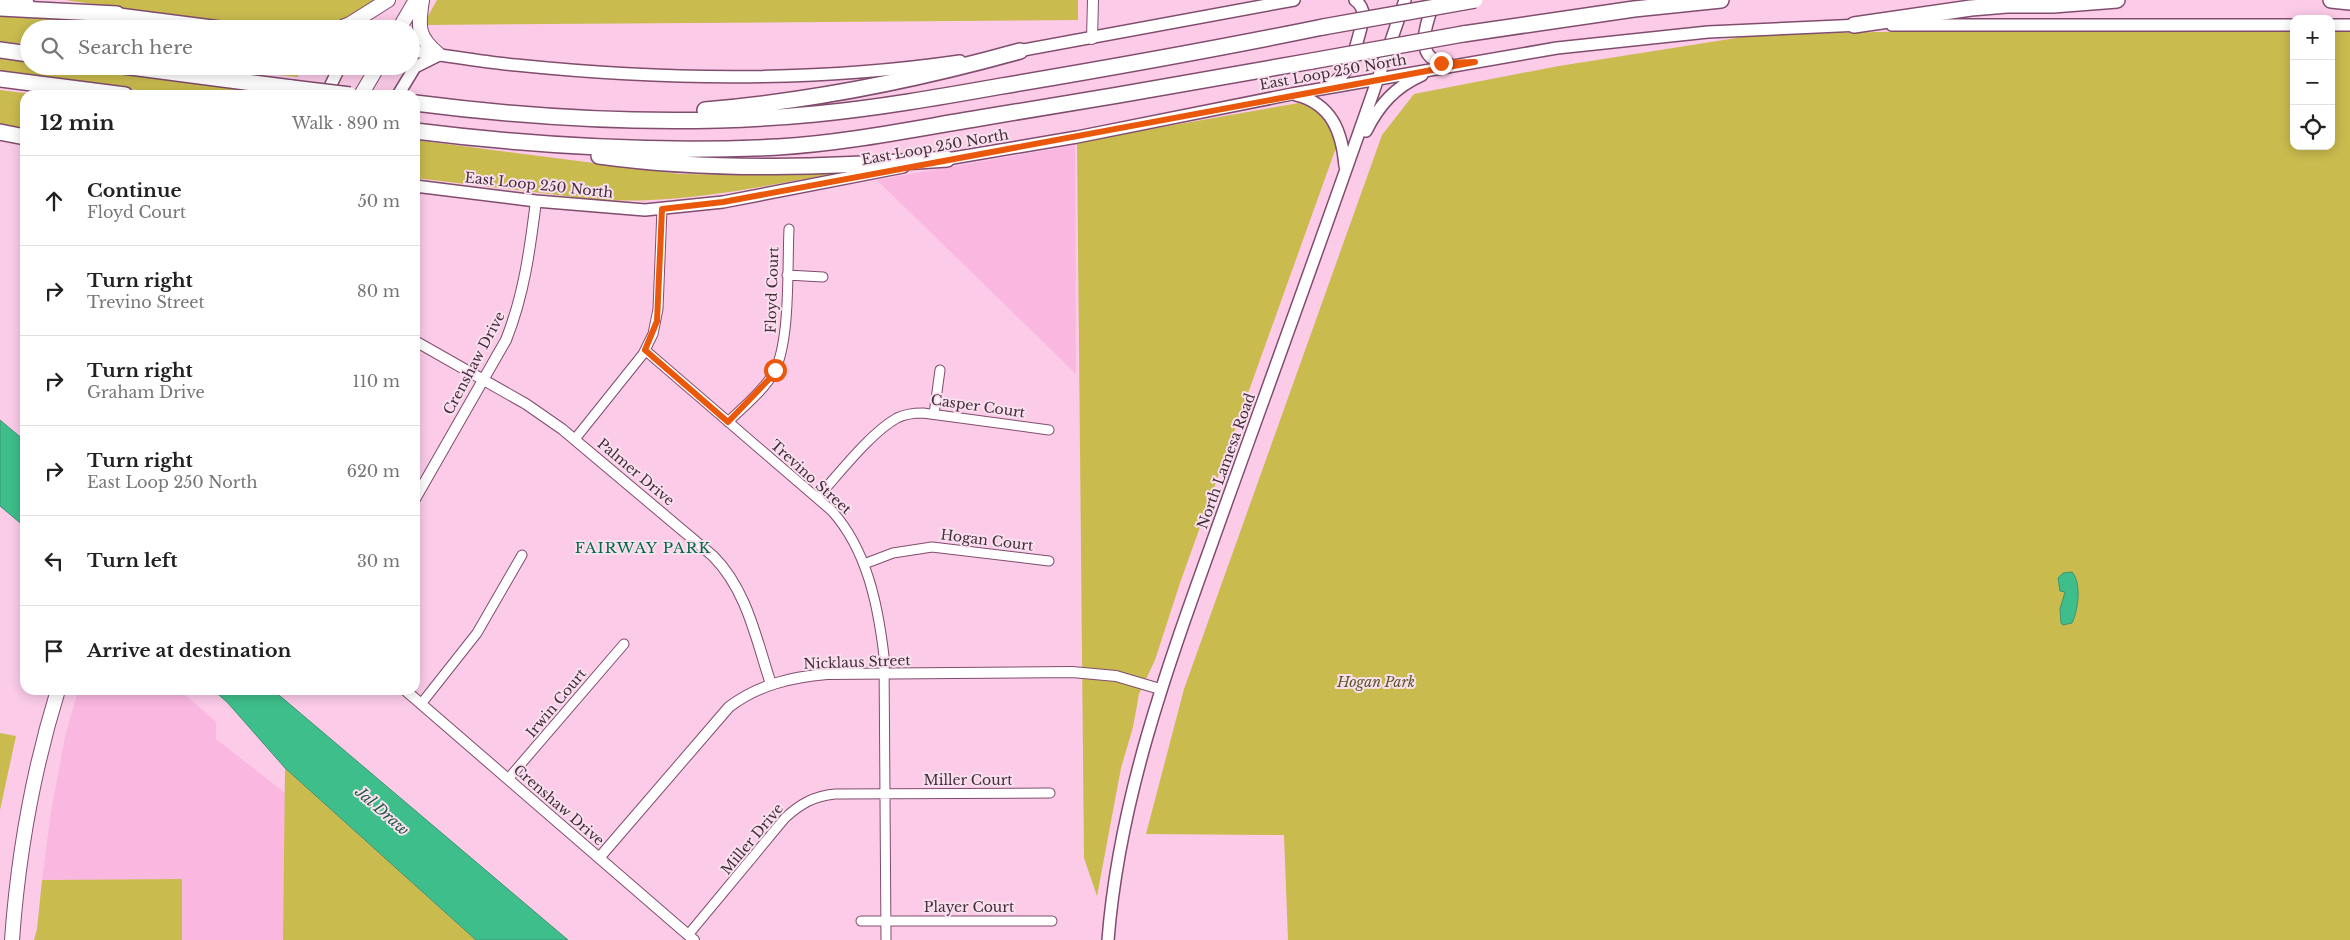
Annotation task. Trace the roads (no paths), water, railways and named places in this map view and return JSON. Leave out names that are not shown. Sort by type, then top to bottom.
[{"type":"highway","points":[[356,20],[388,0]]},
{"type":"highway","points":[[404,20],[416,0]]},
{"type":"highway","points":[[422,0],[420,21],[422,38],[441,55]]},
{"type":"highway","points":[[420,104],[588,120],[657,122],[815,114],[937,98],[1158,60],[1324,27],[1476,0]]},
{"type":"highway","points":[[499,142],[655,149],[779,146],[840,141],[1150,90],[1463,34],[1608,12],[1721,0]]},
{"type":"highway","points":[[1854,25],[1971,8],[2117,0]]},
{"type":"highway","points":[[2331,0],[2350,2]]},
{"type":"highway","points":[[0,8],[117,14]]},
{"type":"highway","points":[[0,50],[20,53]]},
{"type":"highway","points":[[520,114],[659,113],[764,105],[905,81],[1020,51]]},
{"type":"highway","points":[[192,75],[309,90]]},
{"type":"highway","points":[[364,90],[373,75]]},
{"type":"highway","points":[[0,79],[86,90]]},
{"type":"highway","points":[[420,132],[635,161],[711,167],[801,167],[947,159]]},
{"type":"highway","points":[[0,133],[20,137]]},
{"type":"highway","points":[[12,940],[20,862],[32,795],[57,695]]},
{"type":"main road","points":[[4,0],[165,20]]},
{"type":"main road","points":[[420,52],[576,71],[763,76],[889,70],[1092,39],[1294,0]]},
{"type":"main road","points":[[1292,94],[1332,84],[1347,69],[1364,17],[1362,10],[1355,0]]},
{"type":"main road","name":"North Lamesa Road","points":[[1108,940],[1116,867],[1125,816],[1160,689],[1405,0]]},
{"type":"main road","points":[[1435,0],[1424,35],[1425,49],[1435,60],[1441,63],[1475,62]]},
{"type":"main road","name":"East Loop 250 North","points":[[420,187],[598,208],[662,209],[723,202],[947,159],[1077,137],[1292,94],[1557,48],[1674,34],[1755,28],[1854,25],[2290,26]]},
{"type":"main road","points":[[2335,25],[2350,25]]},
{"type":"main road","points":[[420,64],[427,59],[441,55]]},
{"type":"main road","points":[[1346,170],[1372,120],[1391,93],[1413,79],[1441,68]]},
{"type":"main road","points":[[328,90],[336,75]]},
{"type":"main road","points":[[401,90],[410,75]]},
{"type":"main road","points":[[1292,94],[1315,102],[1335,121],[1341,136],[1346,170]]},
{"type":"street","points":[[1092,0],[1092,39]]},
{"type":"street","name":"Crenshaw Drive","points":[[420,490],[506,340],[517,312],[526,272],[536,201]]},
{"type":"street","points":[[575,439],[645,350],[657,321],[662,209]]},
{"type":"street","name":"Floyd Court","points":[[728,422],[771,377],[779,364],[784,342],[789,229]]},
{"type":"street","points":[[787,275],[823,277]]},
{"type":"street","name":"Palmer Drive","points":[[420,345],[526,404],[575,439],[713,556],[727,571],[741,593],[771,684]]},
{"type":"street","name":"Trevino Street","points":[[645,350],[817,498],[844,525],[853,538],[864,564],[881,625],[884,674],[886,940]]},
{"type":"street","points":[[934,414],[940,370]]},
{"type":"street","name":"Casper Court","points":[[817,498],[878,432],[891,422],[910,414],[934,414],[1049,430]]},
{"type":"street","name":"Hogan Court","points":[[864,564],[893,553],[932,546],[1049,561]]},
{"type":"street","points":[[421,704],[477,633],[522,555]]},
{"type":"street","name":"Irwin Court","points":[[508,780],[624,644]]},
{"type":"street","name":"Nicklaus Street","points":[[599,858],[729,707],[744,696],[771,684],[809,675],[1072,672],[1116,676],[1160,689]]},
{"type":"street","name":"Crenshaw Drive","points":[[411,695],[691,937]]},
{"type":"street","name":"Miller Court","points":[[885,794],[1050,793]]},
{"type":"street","name":"Miller Drive","points":[[691,937],[795,809],[804,802],[825,795],[885,794]]},
{"type":"street","name":"Player Court","points":[[861,921],[1052,921]]},
{"type":"water","points":[[0,420],[20,437],[20,523],[0,506]]},
{"type":"water","points":[[2072,572],[2078,590],[2076,612],[2072,623],[2063,625],[2061,623],[2060,609],[2065,592],[2060,591],[2058,578],[2063,573]]},
{"type":"water","name":"Jal Draw","points":[[219,695],[279,695],[568,940],[476,940],[285,768]]},
{"type":"district","name":"FAIRWAY PARK","points":[[643,548]]},
{"type":"park label","name":"Hogan Park","points":[[1376,682]]}]
